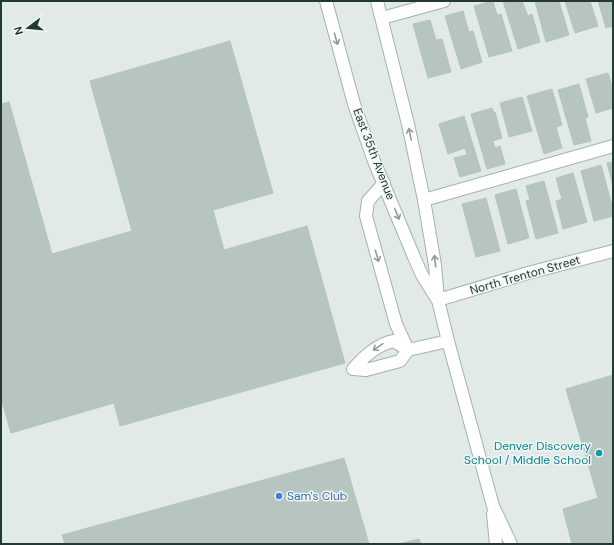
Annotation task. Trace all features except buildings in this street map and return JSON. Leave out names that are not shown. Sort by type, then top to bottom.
[{"type":"street","name":"East 35th Avenue","points":[[326,1],[354,104],[374,160],[422,275],[438,300]]},
{"type":"street","name":"East 35th Avenue","points":[[377,1],[408,124],[424,200],[433,250],[438,300],[448,341],[493,506],[511,544]]},
{"type":"street","points":[[382,18],[444,1]]},
{"type":"street","points":[[424,200],[613,146]]},
{"type":"street","points":[[384,183],[368,201],[366,216],[396,324],[408,350],[448,341]]},
{"type":"street","name":"North Trenton Street","points":[[438,300],[528,273],[613,251]]},
{"type":"street","name":"East 35th Avenue","points":[[493,506],[496,544]]},
{"type":"place","name":"Denver Discovery School / Middle School","points":[[599,453]]},
{"type":"place","name":"Sam's Club","points":[[279,496]]}]
